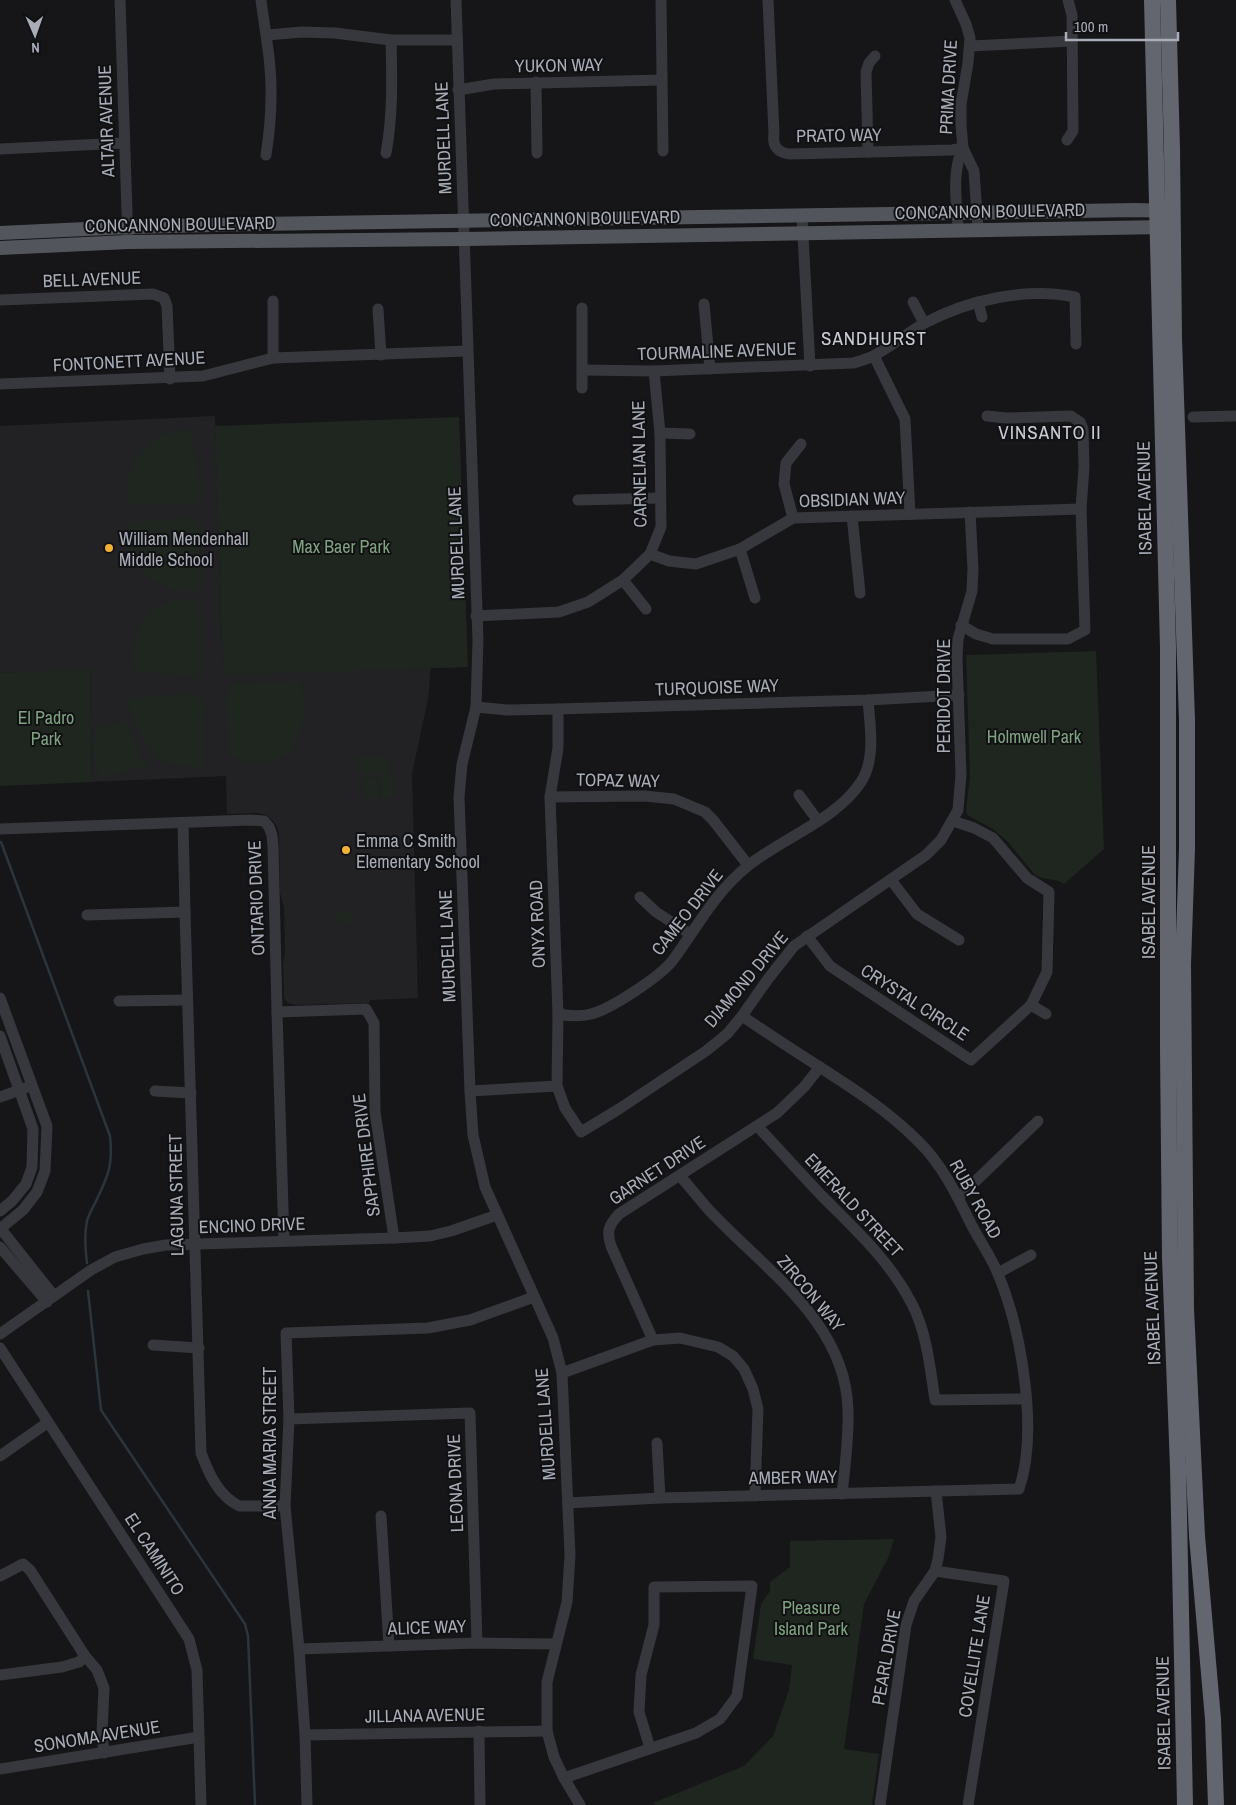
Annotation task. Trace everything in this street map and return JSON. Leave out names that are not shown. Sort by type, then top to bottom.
[{"type":"highway","name":"ISABEL AVENUE","points":[[1152,0],[1174,339],[1187,720],[1187,849],[1182,964],[1186,1309],[1197,1536],[1213,1719],[1216,1805]]},
{"type":"highway","name":"ISABEL AVENUE","points":[[1168,0],[1171,106],[1165,219],[1168,1050],[1170,1258],[1178,1468],[1185,1805]]},
{"type":"main road","name":"CONCANNON BOULEVARD","points":[[0,233],[128,227],[958,213],[1165,219]]},
{"type":"main road","name":"CONCANNON BOULEVARD","points":[[0,248],[128,242],[465,239],[958,230],[1165,219]]},
{"type":"street","name":"ALTAIR AVENUE","points":[[120,0],[128,242]]},
{"type":"street","points":[[261,0],[267,36],[272,96],[270,131],[266,155]]},
{"type":"street","name":"MURDELL LANE","points":[[456,0],[478,670],[476,706],[462,764],[459,797],[473,1135],[485,1187],[553,1338],[562,1373],[570,1555],[567,1602],[547,1682],[547,1731],[554,1757],[580,1805]]},
{"type":"street","points":[[660,0],[663,151]]},
{"type":"street","name":"PRATO WAY","points":[[768,0],[773,141],[776,148],[790,154],[952,150],[963,148]]},
{"type":"street","name":"PRIMA DRIVE","points":[[955,0],[966,24],[970,46],[961,104],[963,148],[974,171],[978,229]]},
{"type":"street","points":[[1067,140],[1073,131],[1072,15],[1068,0]]},
{"type":"street","points":[[267,36],[302,32],[391,40],[457,40]]},
{"type":"street","points":[[386,153],[392,95],[391,40]]},
{"type":"street","points":[[970,46],[1072,41]]},
{"type":"street","points":[[868,152],[866,72],[869,63],[875,56]]},
{"type":"street","name":"YUKON WAY","points":[[458,90],[494,84],[661,80]]},
{"type":"street","points":[[536,82],[537,152]]},
{"type":"street","points":[[0,149],[124,143]]},
{"type":"street","name":"PRIMA DRIVE","points":[[958,230],[955,179],[958,158],[963,148]]},
{"type":"street","points":[[802,217],[810,366]]},
{"type":"street","name":"BELL AVENUE","points":[[0,300],[153,294],[164,298],[167,306],[170,379]]},
{"type":"street","name":"TOURMALINE AVENUE","points":[[583,370],[654,371],[853,363],[874,356],[924,323],[992,297],[1019,295],[1060,294],[1075,298],[1076,344]]},
{"type":"street","points":[[273,301],[273,358]]},
{"type":"street","points":[[913,302],[924,323]]},
{"type":"street","points":[[978,302],[982,317]]},
{"type":"street","points":[[704,304],[710,369]]},
{"type":"street","points":[[582,308],[582,388]]},
{"type":"street","points":[[378,309],[381,356]]},
{"type":"street","name":"FONTONETT AVENUE","points":[[0,384],[170,379],[210,375],[273,358],[381,356],[467,351]]},
{"type":"street","points":[[874,356],[906,419],[910,514]]},
{"type":"street","name":"CARNELIAN LANE","points":[[650,554],[661,528],[660,433],[654,371]]},
{"type":"street","points":[[962,625],[976,634],[993,639],[1068,639],[1085,630],[1081,509],[1084,453],[1082,425],[1078,420],[1066,416],[1006,418],[987,416]]},
{"type":"street","points":[[1193,417],[1236,416]]},
{"type":"street","points":[[660,433],[690,434]]},
{"type":"street","points":[[792,518],[784,484],[786,463],[801,444]]},
{"type":"street","points":[[578,500],[660,498]]},
{"type":"street","name":"OBSIDIAN WAY","points":[[650,554],[669,561],[696,564],[740,549],[792,518],[1081,509]]},
{"type":"street","name":"PERIDOT DRIVE","points":[[953,821],[958,810],[962,775],[957,658],[958,639],[972,591],[973,569],[970,512]]},
{"type":"street","points":[[852,516],[860,593]]},
{"type":"street","points":[[740,549],[755,598]]},
{"type":"street","points":[[476,616],[559,612],[588,602],[623,580],[650,554]]},
{"type":"street","points":[[623,580],[646,609]]},
{"type":"street","name":"TURQUOISE WAY","points":[[476,706],[507,710],[558,709],[959,696]]},
{"type":"street","name":"CAMEO DRIVE","points":[[558,1014],[577,1017],[602,1011],[653,979],[672,962],[718,894],[748,865],[818,821],[848,798],[862,781],[868,766],[871,745],[868,700]]},
{"type":"street","name":"ONYX ROAD","points":[[558,709],[558,748],[550,797],[558,1014],[557,1086],[565,1108],[581,1132]]},
{"type":"street","points":[[799,794],[818,821]]},
{"type":"street","name":"TOPAZ WAY","points":[[550,797],[645,796],[674,799],[705,812],[748,865]]},
{"type":"street","name":"ONTARIO DRIVE","points":[[0,829],[250,820],[264,821],[269,827],[273,846],[276,1012],[284,1241]]},
{"type":"street","name":"DIAMOND DRIVE","points":[[581,1132],[706,1051],[727,1034],[794,946],[806,936],[926,856],[941,840],[953,821]]},
{"type":"street","name":"CRYSTAL CIRCLE","points":[[806,936],[830,966],[972,1060],[1031,1005],[1046,972],[1049,892],[1028,878],[993,838],[974,828],[953,821]]},
{"type":"street","name":"LAGUNA STREET","points":[[183,823],[184,912],[201,1452],[210,1474],[224,1496],[239,1506],[285,1506]]},
{"type":"street","points":[[891,880],[917,914],[959,940]]},
{"type":"street","points":[[640,897],[656,912],[690,934]]},
{"type":"street","points":[[87,915],[184,912]]},
{"type":"street","points":[[0,998],[47,1126],[45,1171],[37,1192],[23,1210],[0,1228],[51,1299]]},
{"type":"street","points":[[119,1001],[187,1000]]},
{"type":"street","points":[[1031,1005],[1046,1014]]},
{"type":"street","name":"SAPPHIRE DRIVE","points":[[276,1012],[366,1009],[374,1023],[375,1112],[394,1238]]},
{"type":"street","name":"RUBY ROAD","points":[[742,1016],[865,1096],[920,1142],[937,1164],[958,1198],[998,1273],[1014,1320],[1022,1360],[1026,1399],[1026,1439],[1023,1477],[1019,1489]]},
{"type":"street","points":[[0,1036],[33,1129],[32,1167],[26,1184],[12,1201],[0,1211]]},
{"type":"street","points":[[0,1071],[24,1062]]},
{"type":"street","name":"GARNET DRIVE","points":[[652,1340],[611,1246],[608,1235],[609,1228],[619,1214],[777,1113],[820,1067]]},
{"type":"street","points":[[0,1097],[32,1086]]},
{"type":"street","points":[[470,1091],[557,1086]]},
{"type":"street","points":[[155,1091],[191,1093]]},
{"type":"street","points":[[958,1198],[1038,1121]]},
{"type":"street","name":"EMERALD STREET","points":[[757,1126],[860,1232],[889,1266],[913,1305],[926,1344],[935,1400],[1026,1399]]},
{"type":"street","name":"ZIRCON WAY","points":[[680,1176],[709,1210],[788,1286],[821,1328],[834,1349],[844,1380],[848,1409],[842,1494]]},
{"type":"street","name":"ENCINO DRIVE","points":[[0,1334],[91,1270],[115,1257],[143,1249],[166,1245],[430,1236],[451,1231],[497,1215]]},
{"type":"street","points":[[0,1247],[51,1299]]},
{"type":"street","points":[[998,1273],[1031,1255]]},
{"type":"street","name":"ANNA MARIA STREET","points":[[306,1805],[305,1735],[299,1649],[285,1506],[289,1418],[286,1333],[428,1328],[470,1320],[534,1297]]},
{"type":"street","points":[[562,1373],[652,1340],[680,1338],[718,1347],[732,1356],[744,1368],[753,1389],[758,1409],[755,1496]]},
{"type":"street","points":[[153,1345],[199,1348]]},
{"type":"street","name":"EL CAMINITO","points":[[0,1348],[189,1639],[196,1670],[201,1805]]},
{"type":"street","name":"LEONA DRIVE","points":[[289,1418],[470,1413],[477,1643]]},
{"type":"street","points":[[0,1456],[47,1423]]},
{"type":"street","points":[[657,1443],[660,1498]]},
{"type":"street","name":"AMBER WAY","points":[[568,1503],[660,1498],[1019,1489]]},
{"type":"street","name":"PEARL DRIVE","points":[[880,1805],[906,1625],[914,1601],[935,1571],[938,1559],[941,1536],[936,1492]]},
{"type":"street","points":[[381,1516],[389,1646]]},
{"type":"street","points":[[0,1576],[22,1564],[30,1570],[97,1670],[104,1688],[102,1733],[104,1753]]},
{"type":"street","name":"COVELLITE LANE","points":[[935,1571],[1004,1581],[968,1805]]},
{"type":"street","points":[[564,1778],[696,1733],[720,1719],[736,1696],[752,1586],[654,1587],[654,1625],[641,1675],[639,1712],[650,1748]]},
{"type":"street","name":"ALICE WAY","points":[[299,1649],[477,1643],[556,1644]]},
{"type":"street","points":[[0,1675],[62,1667],[79,1662],[86,1656]]},
{"type":"street","points":[[479,1731],[480,1805]]},
{"type":"street","name":"JILLANA AVENUE","points":[[305,1735],[547,1731]]},
{"type":"street","name":"SONOMA AVENUE","points":[[0,1769],[199,1737]]},
{"type":"shaded area","points":[[215,416],[223,674],[431,667],[428,699],[412,774],[418,998],[370,1000],[369,1003],[295,1005],[288,1003],[284,998],[284,907],[280,893],[279,833],[272,820],[266,815],[258,813],[227,814],[226,776],[92,782],[90,670],[0,673],[0,426]]},
{"type":"green space","name":"Max Baer Park","points":[[459,417],[468,667],[223,675],[215,426]]},
{"type":"green space","points":[[176,430],[191,431],[202,496],[193,505],[129,505],[126,482],[137,457],[155,438]]},
{"type":"green space","points":[[191,518],[201,528],[200,590],[174,590],[153,580],[139,566],[130,552],[129,522]]},
{"type":"green space","points":[[181,599],[199,600],[203,668],[194,677],[132,670],[134,644],[141,624],[156,609]]},
{"type":"green space","name":"Holmwell Park","points":[[1096,651],[1104,849],[1064,884],[1057,880],[1035,875],[1007,841],[993,829],[967,815],[970,777],[966,655]]},
{"type":"green space","name":"El Padro Park","points":[[90,669],[92,782],[0,786],[0,673]]},
{"type":"green space","points":[[301,681],[305,708],[300,733],[287,755],[269,763],[241,761],[228,753],[226,692],[233,684]]},
{"type":"green space","points":[[194,693],[205,702],[204,767],[174,764],[158,757],[147,745],[138,730],[127,698]]},
{"type":"green space","points":[[126,721],[143,761],[149,764],[145,770],[140,767],[99,776],[94,750],[95,736],[103,727]]},
{"type":"green space","points":[[385,756],[388,758],[389,772],[386,774],[361,774],[358,772],[357,759],[359,757]]},
{"type":"green space","points":[[393,776],[394,797],[381,798],[380,777]]},
{"type":"green space","points":[[377,777],[378,798],[365,798],[364,778]]},
{"type":"green space","points":[[338,910],[352,913],[351,923],[345,924],[339,921],[335,915]]},
{"type":"green space","name":"Pleasure Island Park","points":[[894,1539],[889,1556],[864,1604],[844,1749],[879,1754],[872,1805],[656,1805],[653,1803],[744,1766],[773,1736],[789,1690],[792,1665],[753,1659],[761,1604],[770,1591],[770,1582],[790,1567],[790,1541]]},
{"type":"waterway","points":[[1,842],[110,1136],[111,1154],[109,1169],[105,1183],[90,1212],[85,1231],[87,1263]]},
{"type":"waterway","points":[[88,1291],[101,1410],[245,1624],[248,1636],[255,1805]]},
{"type":"place","name":"William Mendenhall Middle School","points":[[109,548]]},
{"type":"place","name":"Emma C Smith Elementary School","points":[[346,850]]},
{"type":"district","name":"SANDHURST","points":[[874,338]]},
{"type":"district","name":"VINSANTO II","points":[[1050,432]]}]
